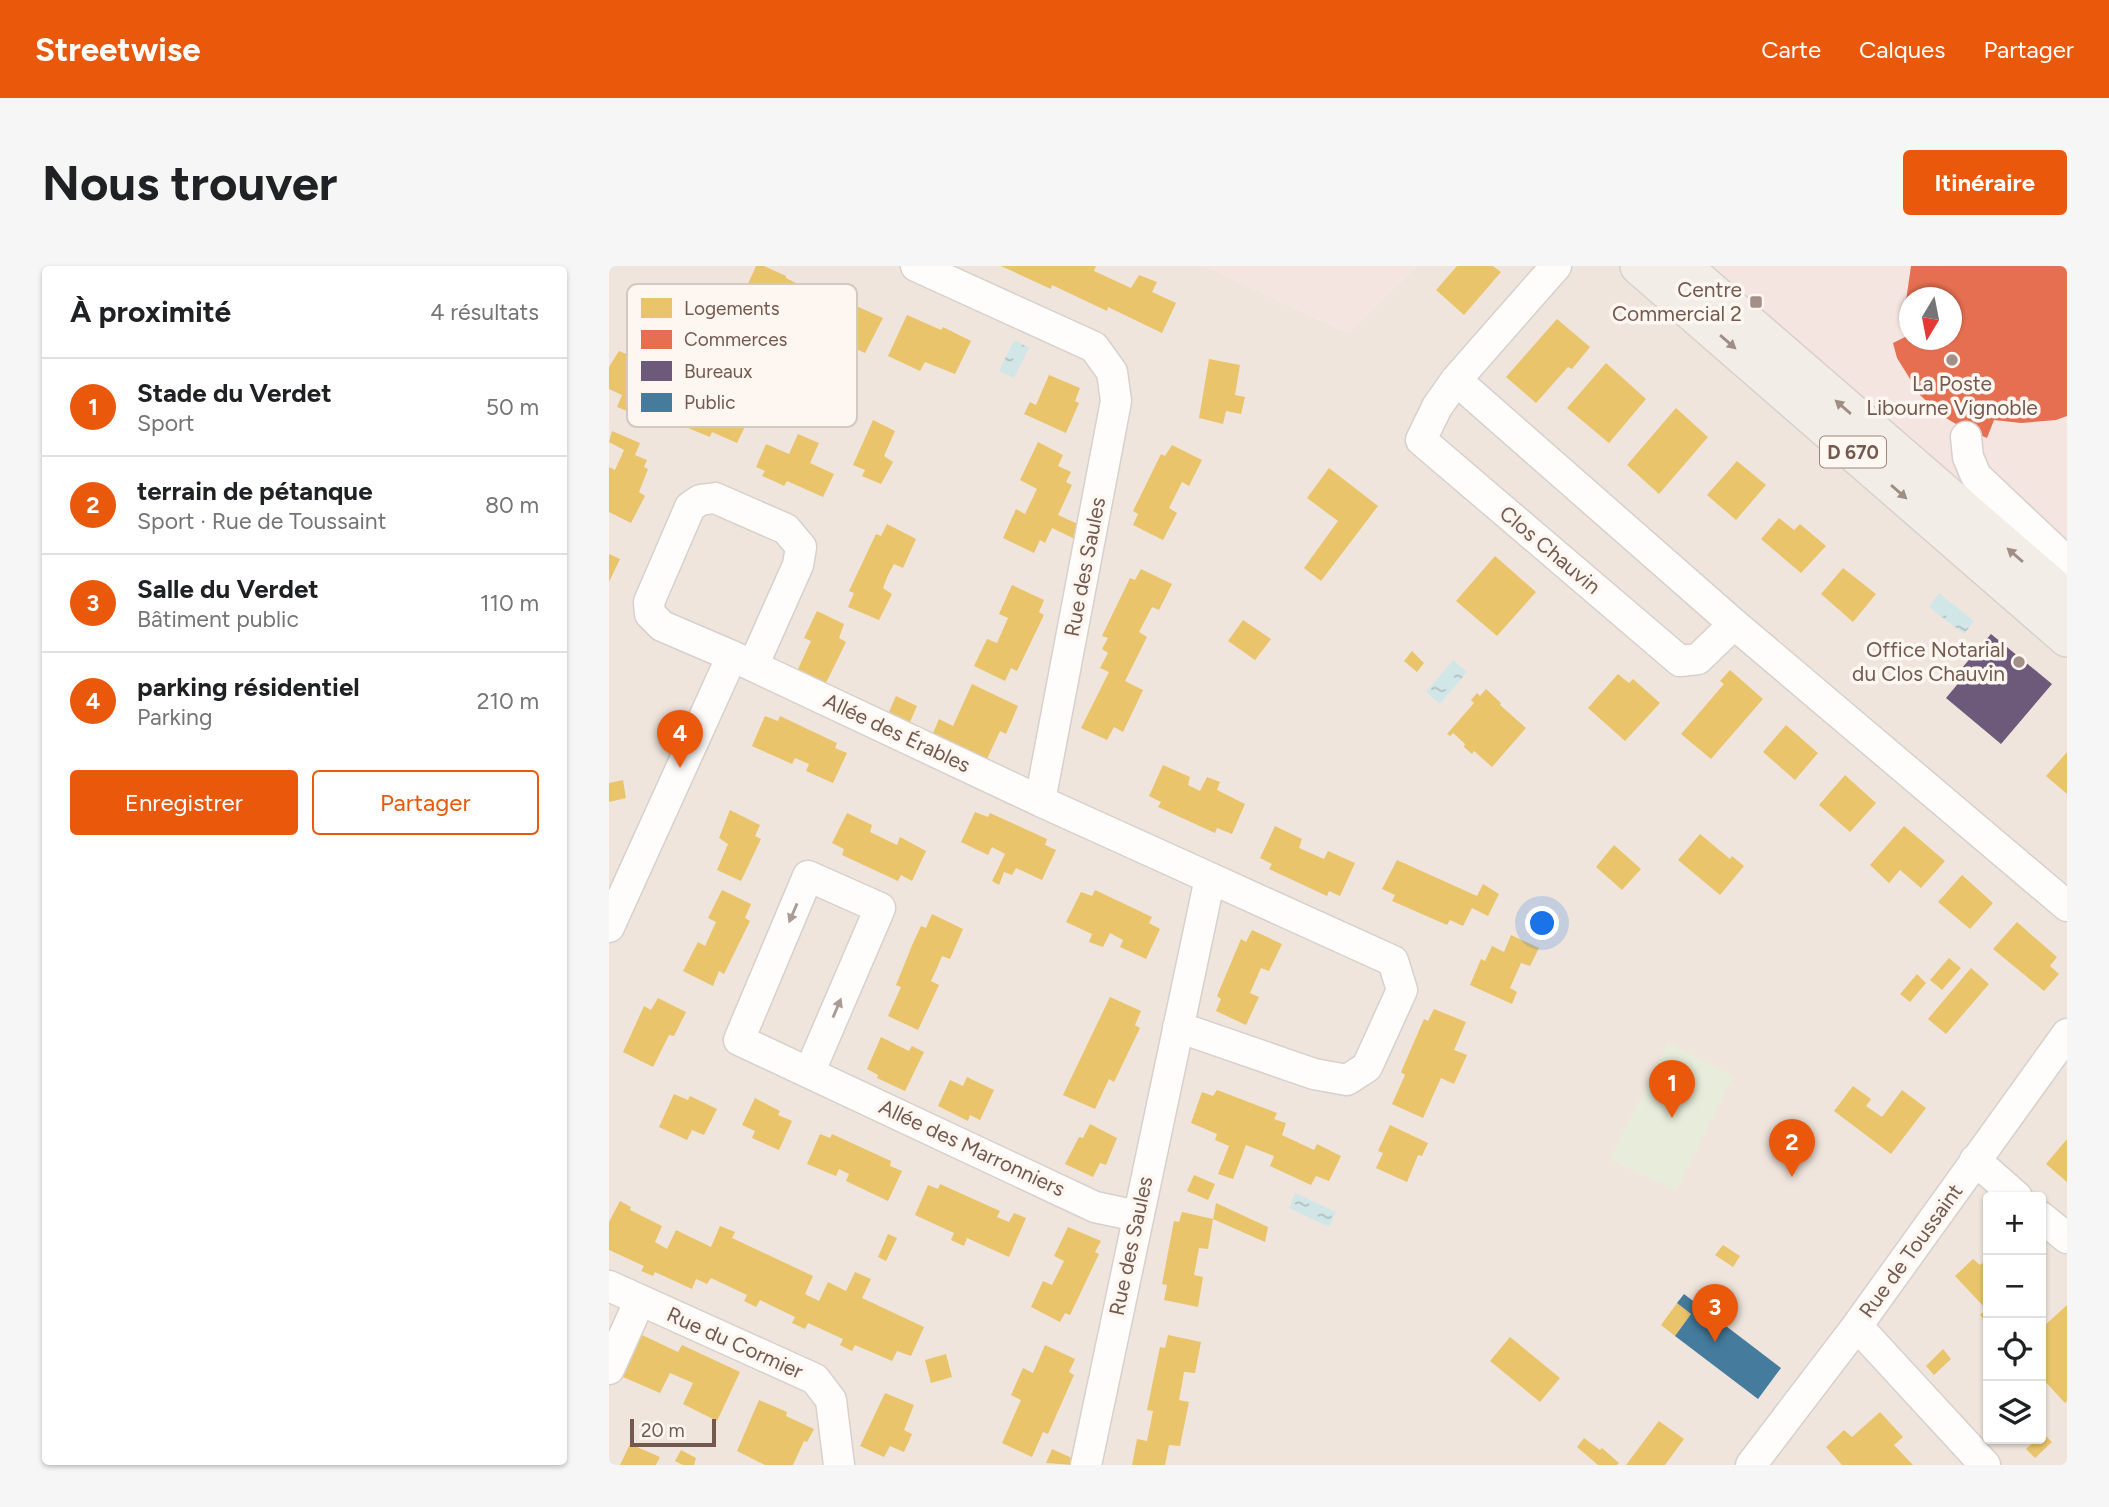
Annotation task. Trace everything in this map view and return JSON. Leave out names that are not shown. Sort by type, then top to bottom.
[{"type":"main road","name":"D 670","points":[[1639,266],[2067,638]]},
{"type":"main road","name":"D 670","points":[[1682,266],[2067,599]]},
{"type":"street","name":"Rue des Saules","points":[[916,266],[1094,347],[1112,372],[1116,401],[1041,801]]},
{"type":"street","name":"Clos Chauvin","points":[[1556,266],[1457,380],[1437,407],[1421,440],[1681,660],[1698,659],[1734,624]]},
{"type":"street","points":[[1457,380],[1734,624],[2067,906]]},
{"type":"street","points":[[1966,437],[1968,457],[1976,477],[2067,562]]},
{"type":"street","name":"Allée des Érables","points":[[743,661],[798,565],[800,547],[786,529],[715,498],[700,500],[690,507],[649,602],[650,614],[662,626],[743,661],[1041,801]]},
{"type":"street","points":[[609,927],[743,661]]},
{"type":"street","points":[[1041,801],[1393,961],[1402,990],[1367,1067],[1347,1080],[1314,1073],[1178,1027]]},
{"type":"street","name":"Allée des Marronniers","points":[[810,1071],[880,908],[809,876],[739,1040],[1095,1207],[1137,1216]]},
{"type":"street","name":"Rue des Saules","points":[[1086,1465],[1210,878]]},
{"type":"street","name":"Rue de Toussaint","points":[[1751,1465],[1857,1326],[2067,1034]]},
{"type":"street","points":[[1975,1160],[2011,1192]]},
{"type":"street","points":[[2046,1221],[2067,1238]]},
{"type":"street","name":"Rue du Cormier","points":[[609,1286],[815,1379],[831,1401],[839,1465]]},
{"type":"street","points":[[609,1369],[640,1300]]},
{"type":"street","points":[[1857,1326],[1985,1465]]},
{"type":"shaded area","points":[[609,266],[1205,266],[1348,333],[1417,266],[1620,266],[2067,634],[2067,1465],[609,1465]]},
{"type":"shaded area","points":[[1205,266],[1417,266],[1348,333]]},
{"type":"shaded area","points":[[1620,266],[2067,266],[2067,634]]},
{"type":"green space","points":[[1668,1043],[1733,1076],[1676,1191],[1610,1159]]},
{"type":"water","points":[[1014,340],[1029,348],[1014,378],[999,371]]},
{"type":"water","points":[[1939,593],[1974,621],[1964,634],[1929,607]]},
{"type":"water","points":[[1453,660],[1467,672],[1440,704],[1426,692]]},
{"type":"water","points":[[1295,1193],[1336,1212],[1329,1227],[1289,1208]]},
{"type":"building: Logements","points":[[756,266],[764,266],[798,284],[748,284]]},
{"type":"building: Logements","points":[[1001,266],[1096,266],[1094,271],[1131,288],[1139,275],[1157,282],[1152,292],[1176,303],[1162,333],[1108,307],[1107,311],[1052,285],[1051,289]]},
{"type":"building: Logements","points":[[1457,266],[1493,266],[1501,272],[1464,315],[1436,290]]},
{"type":"building: Logements","points":[[857,306],[883,318],[865,353],[857,349]]},
{"type":"building: Logements","points":[[907,315],[941,330],[943,327],[971,341],[955,374],[925,362],[920,371],[888,356]]},
{"type":"building: Logements","points":[[1557,319],[1590,347],[1572,369],[1568,367],[1536,403],[1506,377]]},
{"type":"building: Logements","points":[[619,351],[627,354],[627,411],[617,407],[622,395],[609,389],[609,367]]},
{"type":"building: Logements","points":[[1209,359],[1240,365],[1235,395],[1245,397],[1241,414],[1226,411],[1223,424],[1199,418]]},
{"type":"building: Logements","points":[[1606,363],[1646,399],[1609,443],[1567,408]]},
{"type":"building: Logements","points":[[1049,375],[1080,388],[1075,401],[1079,403],[1066,433],[1024,414],[1030,402],[1036,405]]},
{"type":"building: Logements","points":[[1676,408],[1708,437],[1659,494],[1627,465]]},
{"type":"building: Logements","points":[[873,420],[895,431],[884,456],[893,462],[881,484],[862,476],[865,470],[853,465]]},
{"type":"building: Logements","points":[[745,427],[737,443],[712,432],[710,437],[688,428]]},
{"type":"building: Logements","points":[[612,431],[640,443],[635,455],[647,460],[644,467],[648,469],[639,492],[645,496],[631,523],[609,512],[609,467],[615,470],[624,450],[609,442]]},
{"type":"building: Logements","points":[[798,434],[819,443],[810,463],[834,474],[823,497],[787,481],[784,486],[762,476],[765,471],[756,467],[766,444],[789,454]]},
{"type":"building: Logements","points":[[1038,442],[1063,455],[1058,466],[1071,472],[1066,482],[1072,485],[1058,515],[1080,525],[1077,540],[1052,528],[1045,543],[1040,540],[1034,553],[1003,538],[1016,509],[1025,514],[1037,489],[1020,480]]},
{"type":"building: Logements","points":[[1172,445],[1202,460],[1189,486],[1182,482],[1169,508],[1177,513],[1163,540],[1133,525],[1138,514],[1133,511],[1161,454],[1165,456]]},
{"type":"building: Logements","points":[[1737,461],[1766,485],[1736,520],[1707,495]]},
{"type":"building: Logements","points":[[1329,468],[1378,506],[1321,581],[1304,568],[1338,521],[1307,498]]},
{"type":"building: Logements","points":[[1779,518],[1794,530],[1800,524],[1826,546],[1801,573],[1761,539]]},
{"type":"building: Logements","points":[[887,524],[916,539],[903,568],[894,564],[888,575],[883,588],[892,594],[879,620],[848,607],[854,593],[849,591],[876,534],[881,536]]},
{"type":"building: Logements","points":[[609,554],[620,559],[609,582]]},
{"type":"building: Logements","points":[[1495,556],[1536,592],[1497,636],[1456,601]]},
{"type":"building: Logements","points":[[1843,568],[1876,594],[1853,622],[1821,594]]},
{"type":"building: Logements","points":[[1141,569],[1172,584],[1159,610],[1152,607],[1139,632],[1147,637],[1125,681],[1143,690],[1123,732],[1114,727],[1107,740],[1081,728],[1109,672],[1100,668],[1108,653],[1102,649],[1108,638],[1102,636],[1130,578],[1135,580]]},
{"type":"building: Logements","points":[[1012,585],[1044,600],[1039,612],[1044,615],[1017,671],[1011,668],[1005,681],[974,666],[987,639],[997,643],[1008,618],[999,614]]},
{"type":"building: Logements","points":[[817,611],[844,624],[839,638],[846,642],[826,683],[798,669],[811,641],[804,638]]},
{"type":"building: Logements","points":[[1243,620],[1271,639],[1255,660],[1228,641]]},
{"type":"building: Logements","points":[[1412,651],[1424,663],[1417,672],[1404,661]]},
{"type":"building: Logements","points":[[1730,670],[1763,699],[1711,759],[1681,734],[1724,684],[1720,681]]},
{"type":"building: Logements","points":[[1618,674],[1629,683],[1633,679],[1660,703],[1625,741],[1588,708]]},
{"type":"building: Logements","points":[[972,684],[1018,706],[1006,734],[1000,731],[987,759],[933,733],[939,719],[953,726]]},
{"type":"building: Logements","points":[[1486,689],[1526,728],[1492,767],[1474,751],[1472,754],[1453,733],[1450,736],[1447,734],[1474,703],[1471,700],[1477,693],[1480,696]]},
{"type":"building: Logements","points":[[896,696],[917,706],[910,722],[889,712]]},
{"type":"building: Logements","points":[[765,716],[778,721],[780,716],[837,743],[835,748],[847,753],[833,783],[806,771],[809,764],[795,758],[792,764],[752,746]]},
{"type":"building: Logements","points":[[1786,725],[1818,753],[1795,780],[1763,752]]},
{"type":"building: Logements","points":[[2067,752],[2067,794],[2046,776]]},
{"type":"building: Logements","points":[[1163,765],[1190,777],[1188,785],[1200,791],[1207,777],[1220,782],[1217,790],[1245,804],[1232,834],[1217,828],[1215,833],[1158,807],[1161,802],[1149,796]]},
{"type":"building: Logements","points":[[1845,775],[1876,803],[1850,832],[1819,805]]},
{"type":"building: Logements","points":[[623,780],[626,798],[609,802],[609,783]]},
{"type":"building: Logements","points":[[730,810],[760,825],[755,836],[761,839],[741,881],[717,870],[728,844],[719,838]]},
{"type":"building: Logements","points":[[975,812],[988,817],[990,813],[1047,839],[1045,845],[1056,850],[1042,880],[1016,868],[1012,875],[1004,872],[999,885],[992,881],[1005,854],[992,847],[988,855],[961,842]]},
{"type":"building: Logements","points":[[847,813],[872,825],[870,832],[897,845],[900,837],[926,851],[912,881],[901,875],[898,881],[842,855],[844,849],[832,843]]},
{"type":"building: Logements","points":[[1275,826],[1302,839],[1299,848],[1324,859],[1328,851],[1355,863],[1340,896],[1329,891],[1327,896],[1269,869],[1272,864],[1260,858]]},
{"type":"building: Logements","points":[[1904,826],[1945,861],[1921,888],[1900,870],[1889,883],[1870,865]]},
{"type":"building: Logements","points":[[1700,834],[1730,859],[1732,856],[1744,866],[1720,895],[1678,860]]},
{"type":"building: Logements","points":[[1614,845],[1641,869],[1622,890],[1596,867]]},
{"type":"building: Logements","points":[[1397,860],[1477,896],[1483,884],[1499,894],[1488,916],[1472,908],[1463,926],[1450,920],[1447,925],[1392,901],[1395,895],[1382,889]]},
{"type":"building: Logements","points":[[1962,875],[1993,903],[1970,929],[1938,902]]},
{"type":"building: Logements","points":[[722,890],[751,904],[745,918],[750,921],[724,974],[719,971],[713,986],[683,971],[698,942],[705,946],[716,922],[708,918]]},
{"type":"building: Logements","points":[[1095,890],[1152,917],[1149,923],[1160,929],[1146,959],[1120,947],[1123,940],[1110,933],[1103,947],[1089,942],[1092,934],[1066,922],[1081,892],[1092,896]]},
{"type":"building: Logements","points":[[932,914],[963,929],[950,959],[942,956],[931,981],[939,985],[918,1030],[888,1016],[901,987],[896,985],[913,943],[921,926],[926,928]]},
{"type":"building: Logements","points":[[2017,922],[2057,957],[2050,966],[2059,974],[2044,991],[1993,949]]},
{"type":"building: Logements","points":[[1252,930],[1282,944],[1269,971],[1261,968],[1250,993],[1259,997],[1246,1025],[1216,1011],[1221,999],[1217,996],[1241,939],[1246,942]]},
{"type":"building: Logements","points":[[1511,935],[1539,948],[1530,966],[1521,963],[1510,988],[1517,992],[1512,1004],[1470,985],[1481,959],[1485,961],[1492,946],[1504,952]]},
{"type":"building: Logements","points":[[1949,958],[1961,968],[1942,990],[1930,980]]},
{"type":"building: Logements","points":[[1971,968],[1989,984],[1946,1034],[1928,1019]]},
{"type":"building: Logements","points":[[1917,974],[1926,983],[1910,1002],[1900,994]]},
{"type":"building: Logements","points":[[1110,997],[1141,1011],[1135,1025],[1140,1028],[1114,1082],[1109,1079],[1095,1109],[1063,1095]]},
{"type":"building: Logements","points":[[658,998],[686,1012],[674,1036],[669,1035],[653,1067],[623,1052],[644,1006],[651,1010]]},
{"type":"building: Logements","points":[[1434,1009],[1466,1022],[1454,1050],[1467,1055],[1454,1084],[1441,1078],[1423,1118],[1392,1104],[1405,1075],[1401,1072],[1424,1019],[1428,1021]]},
{"type":"building: Logements","points":[[881,1037],[909,1051],[912,1046],[924,1052],[905,1091],[877,1078],[878,1075],[867,1069]]},
{"type":"building: Logements","points":[[967,1077],[994,1090],[980,1120],[970,1115],[968,1121],[938,1106],[950,1080],[963,1086]]},
{"type":"building: Logements","points":[[1853,1086],[1871,1099],[1866,1106],[1882,1117],[1902,1090],[1926,1108],[1891,1154],[1834,1111]]},
{"type":"building: Logements","points":[[1217,1090],[1277,1113],[1274,1119],[1286,1123],[1282,1135],[1314,1150],[1317,1144],[1341,1156],[1329,1181],[1316,1176],[1311,1185],[1270,1166],[1274,1156],[1246,1145],[1233,1179],[1218,1174],[1229,1146],[1215,1140],[1217,1134],[1191,1123],[1202,1092],[1213,1096]]},
{"type":"building: Logements","points":[[674,1094],[688,1100],[690,1096],[717,1109],[704,1135],[692,1130],[687,1140],[659,1127]]},
{"type":"building: Logements","points":[[755,1098],[780,1111],[778,1115],[792,1121],[779,1150],[752,1138],[755,1131],[742,1125]]},
{"type":"building: Logements","points":[[1090,1124],[1117,1138],[1106,1165],[1100,1163],[1093,1177],[1065,1164],[1079,1137],[1083,1138]]},
{"type":"building: Logements","points":[[1390,1125],[1428,1143],[1422,1156],[1418,1155],[1407,1182],[1376,1168],[1383,1153],[1378,1151]]},
{"type":"building: Logements","points":[[820,1134],[830,1138],[832,1134],[891,1161],[890,1166],[902,1171],[888,1201],[846,1181],[849,1174],[839,1169],[836,1176],[807,1164]]},
{"type":"building: Logements","points":[[2067,1139],[2067,1182],[2046,1164]]},
{"type":"building: Logements","points":[[1194,1175],[1215,1184],[1208,1200],[1187,1191]]},
{"type":"building: Logements","points":[[940,1184],[1000,1211],[997,1217],[1009,1222],[1014,1213],[1026,1218],[1009,1257],[967,1238],[964,1246],[951,1240],[954,1233],[915,1215],[928,1185],[938,1189]]},
{"type":"building: Logements","points":[[620,1201],[631,1207],[630,1210],[662,1226],[655,1242],[667,1249],[676,1230],[711,1247],[720,1226],[735,1232],[732,1238],[813,1276],[805,1294],[819,1301],[828,1282],[846,1291],[855,1272],[871,1279],[862,1298],[924,1327],[911,1356],[897,1351],[892,1361],[855,1345],[852,1351],[840,1345],[843,1339],[808,1323],[805,1329],[792,1323],[795,1317],[760,1300],[756,1307],[744,1301],[747,1295],[711,1278],[707,1284],[696,1279],[692,1289],[655,1272],[653,1276],[641,1271],[644,1266],[609,1250],[609,1222]]},
{"type":"building: Logements","points":[[1216,1203],[1268,1227],[1265,1242],[1213,1219]]},
{"type":"building: Logements","points":[[1182,1212],[1213,1219],[1208,1249],[1199,1248],[1194,1275],[1203,1277],[1198,1307],[1164,1300],[1167,1285],[1162,1284],[1174,1221],[1179,1222]]},
{"type":"building: Logements","points":[[1068,1227],[1101,1241],[1095,1252],[1099,1254],[1070,1315],[1065,1313],[1060,1322],[1031,1307],[1043,1281],[1052,1285],[1064,1261],[1054,1256]]},
{"type":"building: Logements","points":[[888,1234],[897,1238],[886,1261],[878,1257]]},
{"type":"building: Logements","points":[[1723,1245],[1740,1256],[1733,1267],[1715,1255]]},
{"type":"building: Logements","points":[[1973,1259],[1980,1265],[1983,1262],[1983,1306],[1955,1276]]},
{"type":"building: Logements","points":[[1677,1303],[1691,1314],[1675,1336],[1661,1325]]},
{"type":"building: Logements","points":[[2067,1305],[2065,1403],[2046,1382],[2046,1324]]},
{"type":"building: Logements","points":[[642,1335],[678,1352],[682,1345],[740,1372],[717,1421],[683,1404],[693,1383],[670,1373],[660,1393],[623,1377]]},
{"type":"building: Logements","points":[[1168,1335],[1201,1342],[1195,1373],[1184,1372],[1179,1400],[1189,1402],[1180,1446],[1169,1445],[1165,1465],[1132,1465],[1137,1439],[1147,1441],[1153,1411],[1147,1410],[1160,1347],[1165,1348]]},
{"type":"building: Logements","points":[[1510,1337],[1560,1378],[1540,1402],[1490,1361]]},
{"type":"building: Logements","points":[[1045,1345],[1075,1359],[1069,1372],[1074,1375],[1048,1434],[1043,1432],[1032,1457],[1002,1443],[1021,1400],[1011,1395],[1023,1368],[1033,1373]]},
{"type":"building: Logements","points":[[1943,1349],[1951,1359],[1934,1375],[1926,1366]]},
{"type":"building: Logements","points":[[946,1354],[952,1377],[931,1383],[925,1360]]},
{"type":"building: Logements","points":[[885,1393],[914,1405],[904,1430],[912,1434],[904,1452],[890,1446],[884,1457],[860,1446]]},
{"type":"building: Logements","points":[[759,1400],[787,1412],[786,1416],[814,1429],[807,1442],[804,1441],[793,1465],[765,1465],[737,1451]]},
{"type":"building: Logements","points":[[1880,1412],[1903,1437],[1894,1445],[1913,1465],[1842,1465],[1826,1447],[1844,1430],[1852,1437]]},
{"type":"building: Logements","points":[[1659,1421],[1684,1439],[1665,1465],[1626,1465]]},
{"type":"building: Logements","points":[[2046,1436],[2052,1442],[2035,1458],[2026,1449],[2032,1444],[2046,1444]]},
{"type":"building: Logements","points":[[1584,1438],[1600,1450],[1602,1448],[1619,1463],[1598,1465],[1577,1447]]},
{"type":"building: Logements","points":[[630,1444],[660,1457],[656,1465],[620,1465]]},
{"type":"building: Logements","points":[[1052,1449],[1074,1459],[1073,1465],[1046,1463]]},
{"type":"building: Logements","points":[[681,1450],[696,1458],[694,1465],[683,1465],[675,1461]]},
{"type":"building: Commerces","points":[[1911,266],[2067,266],[2067,416],[2056,420],[2021,423],[1994,420],[1987,438],[1941,415],[1920,395],[1897,358],[1893,343],[1899,340],[1899,350],[1962,350],[1962,287],[1908,287]]},
{"type":"building: Bureaux","points":[[1991,634],[2052,684],[2001,744],[1946,698],[1961,680],[1956,675]]},
{"type":"building: Public","points":[[1684,1294],[1781,1368],[1758,1399],[1675,1336],[1691,1314],[1677,1303]]},
{"type":"place","name":"Centre Commercial 2","points":[[1756,302]]},
{"type":"place","name":"La Poste Libourne Vignoble","points":[[1952,360]]},
{"type":"place","name":"Office Notarial du Clos Chauvin","points":[[2019,662]]},
{"type":"place","name":"parking résidentiel","points":[[680,768]]},
{"type":"place","name":"Stade du Verdet","points":[[1672,1118]]},
{"type":"place","name":"terrain de pétanque","points":[[1792,1177]]},
{"type":"place","name":"Salle du Verdet","points":[[1715,1342]]}]
